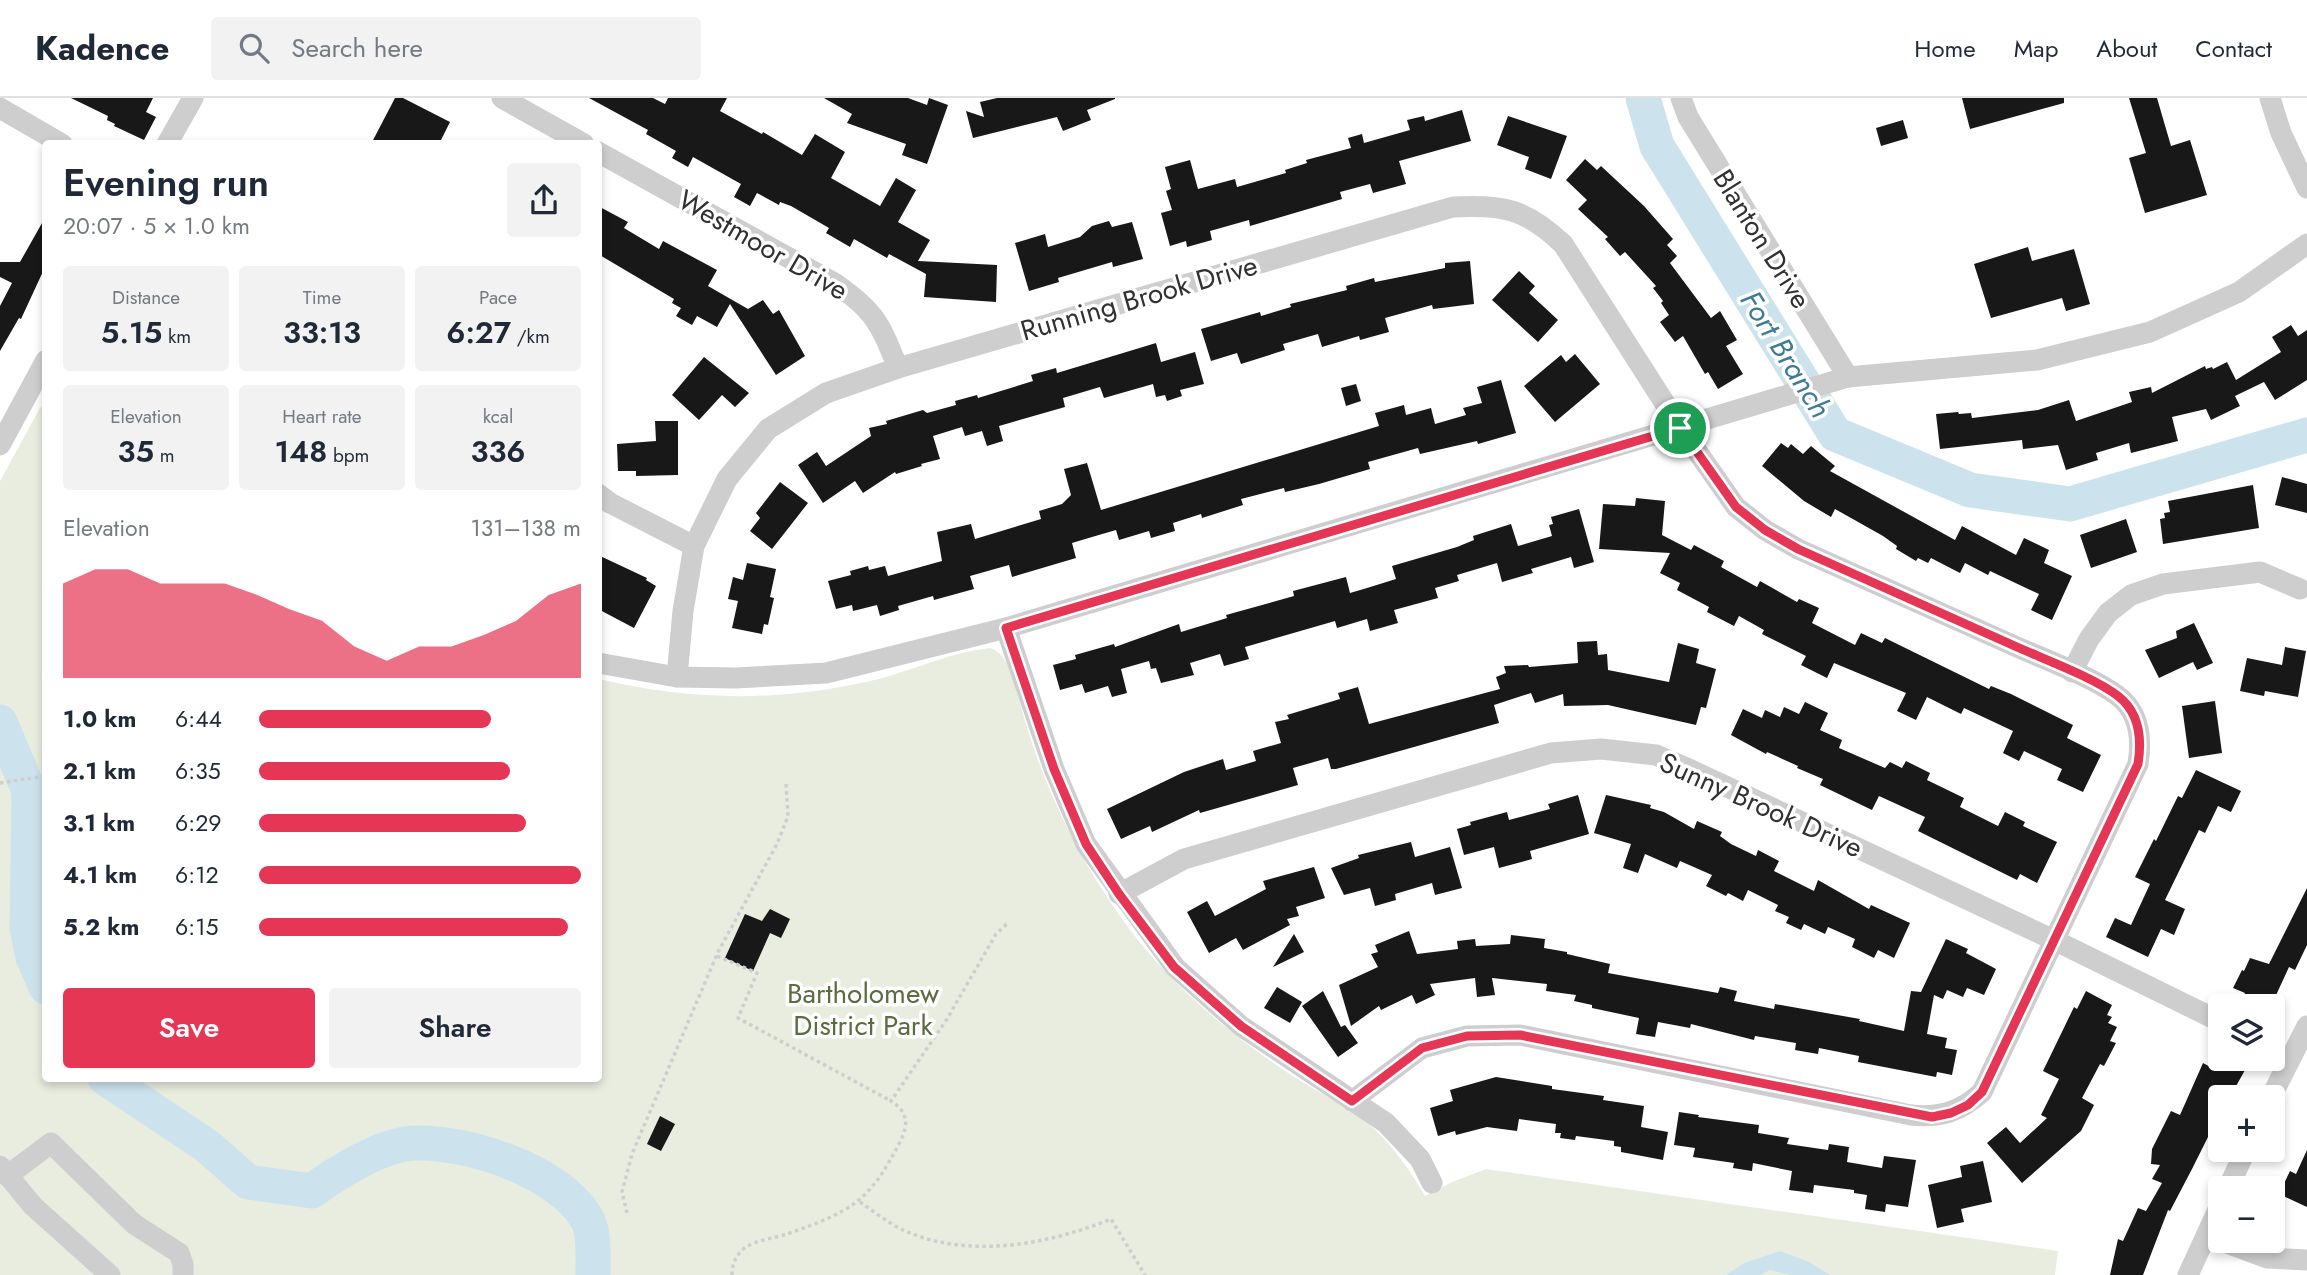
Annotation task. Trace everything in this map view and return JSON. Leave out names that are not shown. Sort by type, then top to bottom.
[{"type":"street","points":[[169,140],[192,98]]},
{"type":"street","points":[[502,98],[577,140]]},
{"type":"street","name":"Blanton Drive","points":[[1681,98],[1688,117],[1839,380]]},
{"type":"street","points":[[2270,98],[2281,133],[2307,188]]},
{"type":"street","points":[[0,108],[55,140]]},
{"type":"street","name":"Westmoor Drive","points":[[602,154],[836,284],[864,303],[881,327],[898,368]]},
{"type":"street","name":"Running Brook Drive","points":[[677,677],[683,611],[694,546],[727,479],[768,429],[826,393],[898,368],[1453,207],[1483,205],[1514,211],[1540,223],[1563,244],[1680,428],[1736,507],[1765,530],[1798,549],[2072,672],[2119,696],[2135,719],[2141,746],[2138,764],[1982,1092],[1968,1105],[1951,1113],[1932,1117],[1911,1115],[1520,1035],[1467,1036],[1422,1048],[1352,1101]]},
{"type":"street","points":[[602,664],[677,677],[736,678],[826,673],[1006,628],[1839,380],[2037,360],[2150,332],[2239,292],[2307,244]]},
{"type":"street","points":[[0,445],[42,369]]},
{"type":"street","points":[[602,497],[694,546]]},
{"type":"street","points":[[2072,672],[2089,639],[2108,613],[2131,595],[2163,584],[2260,572],[2300,589]]},
{"type":"street","points":[[1006,628],[1054,769],[1086,844],[1119,894],[1174,967],[1241,1026],[1385,1123],[1420,1159],[1432,1183]]},
{"type":"street","name":"Sunny Brook Drive","points":[[1119,894],[1184,859],[1551,753],[1601,749],[1656,755],[2056,941],[2208,1016]]},
{"type":"street","points":[[2285,1049],[2307,1027]]},
{"type":"street","points":[[110,1275],[63,1236],[3,1171],[51,1143],[134,1224],[179,1253],[183,1275]]},
{"type":"street","points":[[2188,1275],[2208,1249]]},
{"type":"street","points":[[2254,1253],[2267,1258],[2307,1260]]},
{"type":"path","points":[[0,783],[42,776]]},
{"type":"path","points":[[627,1213],[622,1192],[632,1154],[716,956],[777,844],[788,816],[786,784]]},
{"type":"path","points":[[891,1101],[947,1019],[996,934],[1009,922]]},
{"type":"path","points":[[716,956],[757,973],[738,1018],[891,1101],[906,1117],[905,1133],[881,1175],[860,1202],[822,1221],[748,1245],[736,1257],[732,1275]]},
{"type":"path","points":[[860,1202],[901,1229],[939,1240],[978,1246],[1053,1238],[1111,1219],[1145,1275]]},
{"type":"green space","name":"Bartholomew District Park","points":[[42,406],[42,1082],[602,1082],[602,680],[668,692],[701,695],[802,693],[870,681],[960,654],[990,648],[998,652],[1009,668],[1033,747],[1053,798],[1077,847],[1105,894],[1137,939],[1195,1001],[1239,1038],[1370,1125],[1400,1159],[1425,1196],[1486,1169],[2058,1251],[2055,1275],[0,1275],[0,481]]},
{"type":"water","points":[[1780,1251],[1809,1262],[1830,1275],[1790,1275],[1770,1270],[1760,1275],[1726,1275],[1744,1263]]},
{"type":"building","points":[[71,98],[153,98],[146,112],[156,117],[144,140],[114,126],[115,124],[107,120],[108,116]]},
{"type":"building","points":[[395,98],[403,98],[450,122],[441,140],[373,140]]},
{"type":"building","points":[[589,98],[653,98],[665,104],[668,98],[727,98],[720,111],[802,155],[815,134],[845,152],[831,178],[880,206],[896,178],[916,190],[898,222],[930,240],[918,261],[997,265],[996,302],[924,297],[926,274],[889,254],[887,258],[854,239],[850,247],[826,233],[829,228],[791,206],[780,202],[779,205],[757,193],[750,206],[734,197],[741,184],[693,157],[688,167],[672,158],[676,151],[646,134],[648,130]]},
{"type":"building","points":[[824,98],[908,98],[927,105],[929,98],[948,105],[927,164],[902,155],[906,144],[847,123],[852,114]]},
{"type":"building","points":[[997,98],[1115,99],[1087,110],[1091,120],[1063,131],[1057,117],[973,138],[966,111],[984,117],[980,102]]},
{"type":"building","points":[[1962,98],[2064,98],[2064,103],[1970,129]]},
{"type":"building","points":[[2129,98],[2157,98],[2171,146],[2190,140],[2207,195],[2145,213],[2129,158],[2146,153]]},
{"type":"building","points":[[1462,110],[1471,141],[1399,161],[1406,184],[1373,193],[1370,184],[1340,192],[1342,199],[1250,226],[1249,220],[1210,231],[1212,240],[1187,247],[1186,241],[1170,246],[1161,213],[1172,210],[1166,191],[1171,189],[1165,167],[1190,160],[1198,189],[1235,179],[1237,187],[1286,173],[1285,170],[1307,163],[1306,160],[1351,148],[1348,138],[1362,134],[1364,143],[1410,130],[1407,120],[1424,116],[1425,121]]},
{"type":"building","points":[[1508,116],[1567,136],[1551,179],[1525,169],[1529,157],[1497,145]]},
{"type":"building","points":[[1903,120],[1908,138],[1881,146],[1876,128]]},
{"type":"building","points":[[1585,159],[1597,170],[1601,166],[1644,206],[1673,239],[1667,245],[1677,256],[1670,263],[1711,318],[1720,311],[1737,340],[1726,346],[1743,374],[1718,389],[1708,372],[1705,374],[1683,336],[1675,342],[1660,322],[1669,315],[1653,288],[1656,286],[1625,252],[1620,256],[1605,239],[1608,237],[1578,209],[1587,200],[1566,180]]},
{"type":"building","points":[[602,208],[628,222],[624,228],[659,249],[663,241],[717,270],[708,286],[748,309],[763,300],[773,314],[779,310],[805,356],[776,375],[730,304],[717,327],[697,316],[692,325],[676,316],[681,308],[672,303],[674,299],[602,256]]},
{"type":"building","points":[[1109,221],[1112,227],[1132,222],[1143,259],[1113,267],[1112,262],[1058,278],[1059,282],[1029,291],[1015,243],[1045,234],[1048,247],[1080,237],[1092,226]]},
{"type":"building","points":[[42,223],[42,274],[21,319],[19,318],[0,351],[0,306],[12,283],[0,277],[0,262],[20,262]]},
{"type":"building","points":[[2028,247],[2032,261],[2074,249],[2090,304],[2066,311],[2062,298],[1991,318],[1974,264]]},
{"type":"building","points":[[1470,261],[1474,304],[1433,309],[1432,305],[1385,318],[1389,332],[1360,340],[1359,336],[1322,347],[1318,334],[1283,344],[1285,350],[1241,364],[1237,353],[1211,361],[1201,329],[1260,312],[1261,316],[1291,307],[1290,304],[1347,290],[1346,286],[1374,278],[1375,282],[1445,268],[1445,263]]},
{"type":"building","points":[[1519,271],[1535,286],[1529,293],[1558,320],[1538,342],[1492,300]]},
{"type":"building","points":[[2291,325],[2298,336],[2307,330],[2307,380],[2275,400],[2264,382],[2235,396],[2240,406],[2211,420],[2206,409],[2172,417],[2178,441],[2131,453],[2129,443],[2096,453],[2098,460],[2066,470],[2058,445],[2023,449],[2022,440],[1940,449],[1936,414],[1971,413],[1972,418],[2038,410],[2069,400],[2076,421],[2132,402],[2129,392],[2151,387],[2152,393],[2205,366],[2206,369],[2213,369],[2227,362],[2236,380],[2281,352],[2272,337]]},
{"type":"building","points":[[1156,343],[1161,362],[1195,352],[1204,384],[1180,390],[1182,396],[1167,401],[1165,395],[1156,397],[1153,384],[1104,398],[1100,387],[1063,398],[1065,407],[999,426],[1003,441],[987,446],[982,431],[965,436],[962,427],[933,436],[940,459],[896,474],[895,472],[863,493],[855,481],[823,503],[798,465],[817,452],[826,466],[871,436],[869,428],[887,424],[886,421],[923,410],[927,413],[956,405],[955,401],[977,395],[978,398],[1033,381],[1031,375],[1056,368],[1057,373]]},
{"type":"building","points":[[1575,354],[1600,384],[1555,422],[1524,386],[1561,355],[1566,362]]},
{"type":"building","points":[[704,357],[749,393],[735,407],[722,395],[699,420],[672,395]]},
{"type":"building","points":[[1501,380],[1516,433],[1478,444],[1477,441],[1420,454],[1418,448],[1368,462],[1370,469],[1285,492],[1284,488],[1241,499],[1243,505],[1202,518],[1201,514],[1173,523],[1175,531],[1151,538],[1149,531],[1119,540],[1116,530],[1072,543],[1076,558],[1012,577],[1009,565],[970,576],[974,589],[934,600],[933,596],[898,606],[899,610],[880,616],[877,605],[853,611],[852,605],[836,609],[828,581],[851,575],[850,571],[868,566],[869,570],[885,566],[888,576],[942,561],[937,532],[971,524],[975,539],[1041,519],[1039,511],[1062,504],[1071,495],[1064,469],[1087,463],[1101,510],[1379,426],[1375,413],[1404,405],[1406,415],[1431,408],[1435,424],[1466,415],[1463,408],[1482,403],[1477,387]]},
{"type":"building","points":[[1356,384],[1361,401],[1346,406],[1341,388]]},
{"type":"building","points":[[655,421],[678,421],[678,475],[636,476],[636,471],[618,471],[617,444],[656,441]]},
{"type":"building","points":[[1781,443],[1788,448],[1791,444],[1803,454],[1811,446],[1835,466],[1830,471],[1955,540],[1962,526],[2016,555],[2024,538],[2049,550],[2044,563],[2072,576],[2052,620],[2031,610],[2039,594],[1990,571],[1988,575],[1965,563],[1960,573],[1931,558],[1928,563],[1918,558],[1916,561],[1896,549],[1897,546],[1883,536],[1835,509],[1831,517],[1804,501],[1762,466]]},
{"type":"building","points":[[2282,477],[2307,484],[2307,513],[2275,505]]},
{"type":"building","points":[[780,482],[808,503],[772,549],[750,531],[760,518],[756,513]]},
{"type":"building","points":[[2253,485],[2259,528],[2163,544],[2160,519],[2165,518],[2164,513],[2170,512],[2168,501]]},
{"type":"building","points":[[1636,498],[1665,501],[1662,535],[1691,550],[1694,545],[1724,561],[1721,567],[1757,587],[1760,581],[1797,602],[1799,599],[1819,608],[1812,623],[1855,645],[1861,633],[1882,643],[1885,638],[1989,689],[1991,686],[2011,694],[2073,725],[2067,738],[2101,755],[2083,792],[2057,780],[2062,769],[2024,751],[2019,761],[2003,753],[2013,731],[1964,708],[1961,714],[1927,697],[1916,720],[1897,711],[1906,693],[1834,663],[1827,678],[1801,665],[1806,656],[1762,634],[1764,630],[1739,616],[1734,626],[1707,612],[1709,607],[1677,590],[1680,583],[1660,573],[1670,553],[1599,549],[1603,504],[1635,506]]},
{"type":"building","points":[[1579,509],[1594,562],[1574,568],[1571,557],[1531,569],[1533,573],[1502,582],[1497,563],[1457,575],[1459,581],[1435,588],[1438,598],[1394,610],[1398,623],[1370,631],[1367,619],[1337,628],[1335,621],[1245,647],[1249,659],[1224,666],[1220,654],[1190,663],[1194,675],[1161,683],[1156,668],[1151,669],[1149,661],[1121,669],[1127,693],[1112,697],[1108,686],[1085,693],[1082,684],[1060,690],[1053,665],[1076,659],[1075,655],[1114,644],[1115,647],[1179,624],[1181,632],[1227,618],[1226,615],[1294,596],[1293,591],[1346,577],[1350,593],[1367,588],[1396,579],[1392,566],[1457,547],[1474,540],[1473,536],[1511,524],[1518,546],[1552,536],[1549,525],[1553,524],[1551,517]]},
{"type":"building","points":[[2126,519],[2137,552],[2091,568],[2080,535]]},
{"type":"building","points":[[602,557],[647,578],[646,580],[656,586],[634,628],[602,611]]},
{"type":"building","points":[[747,563],[776,569],[770,597],[774,598],[768,625],[764,624],[762,634],[732,628],[738,601],[728,599],[733,577],[743,580]]},
{"type":"building","points":[[2194,623],[2213,663],[2197,670],[2193,662],[2159,678],[2145,650],[2177,638],[2176,631]]},
{"type":"building","points":[[1597,641],[1598,655],[1607,654],[1608,670],[1669,682],[1678,643],[1699,649],[1696,663],[1716,669],[1706,708],[1701,707],[1696,725],[1608,705],[1564,706],[1563,694],[1535,703],[1531,693],[1494,705],[1499,723],[1336,769],[1331,769],[1328,758],[1293,768],[1298,785],[1200,813],[1199,810],[1152,832],[1150,826],[1121,839],[1107,809],[1184,772],[1223,759],[1226,770],[1256,761],[1253,751],[1281,743],[1275,722],[1289,719],[1287,715],[1340,699],[1338,693],[1358,687],[1369,724],[1500,689],[1496,677],[1506,673],[1504,666],[1578,663],[1577,642]]},
{"type":"building","points":[[2285,647],[2306,651],[2298,697],[2265,691],[2264,696],[2240,691],[2247,658],[2282,665]]},
{"type":"building","points":[[2215,701],[2222,753],[2189,758],[2182,706]]},
{"type":"building","points":[[1805,702],[1828,713],[1820,730],[1842,740],[1839,748],[1885,768],[1890,762],[1902,768],[1906,761],[1930,773],[1927,780],[1964,798],[1960,807],[1998,826],[2005,812],[2025,822],[2023,826],[2057,842],[2037,883],[2020,874],[2017,880],[1918,831],[1925,817],[1879,796],[1872,810],[1820,785],[1823,779],[1731,735],[1743,709],[1762,718],[1765,710],[1780,717],[1784,707],[1799,714]]},
{"type":"building","points":[[2196,770],[2241,791],[2231,812],[2218,806],[2205,833],[2199,830],[2165,900],[2185,909],[2174,935],[2161,929],[2148,957],[2106,937],[2115,918],[2131,925],[2150,884],[2135,877],[2178,796],[2182,798]]},
{"type":"building","points":[[1578,795],[1589,834],[1530,851],[1532,859],[1499,868],[1494,847],[1464,855],[1457,829],[1471,825],[1470,822],[1507,812],[1509,820],[1550,809],[1548,804]]},
{"type":"building","points":[[1606,795],[1651,805],[1650,808],[1664,812],[1694,829],[1697,821],[1722,832],[1720,836],[1731,844],[1756,856],[1758,850],[1779,861],[1774,871],[1814,891],[1818,880],[1869,909],[1871,905],[1910,923],[1894,958],[1878,950],[1874,958],[1852,947],[1855,939],[1828,927],[1825,934],[1804,924],[1801,930],[1786,923],[1789,917],[1775,911],[1778,905],[1748,890],[1743,901],[1728,893],[1726,896],[1706,886],[1712,875],[1680,861],[1677,868],[1645,854],[1638,873],[1623,868],[1631,844],[1594,833]]},
{"type":"building","points":[[1411,842],[1415,857],[1450,847],[1462,888],[1435,895],[1432,883],[1395,894],[1396,900],[1375,906],[1370,888],[1344,895],[1331,868],[1359,858],[1358,855]]},
{"type":"building","points":[[1314,867],[1325,898],[1296,907],[1299,916],[1287,919],[1290,925],[1243,950],[1236,938],[1209,953],[1187,912],[1207,901],[1215,916],[1266,889],[1263,881]]},
{"type":"building","points":[[2307,888],[2307,945],[2295,970],[2289,967],[2277,994],[2244,994],[2233,988],[2250,958],[2269,964]]},
{"type":"building","points":[[770,909],[790,919],[781,938],[770,933],[753,971],[725,958],[745,914],[762,921]]},
{"type":"building","points":[[1409,931],[1417,954],[1458,949],[1457,941],[1475,939],[1476,946],[1510,944],[1511,935],[1545,939],[1544,948],[1610,964],[1608,973],[1718,993],[1720,987],[1737,991],[1734,1001],[1774,1009],[1775,1004],[1860,1019],[1859,1021],[1904,1031],[1911,991],[1921,992],[1946,939],[1968,949],[1966,953],[1996,969],[1984,995],[1967,988],[1963,997],[1947,990],[1943,999],[1934,995],[1927,1034],[1947,1038],[1945,1048],[1957,1050],[1952,1075],[1937,1072],[1936,1077],[1858,1062],[1859,1056],[1819,1048],[1818,1054],[1795,1050],[1796,1043],[1755,1036],[1754,1040],[1691,1024],[1690,1028],[1658,1022],[1655,1037],[1636,1034],[1639,1018],[1592,1008],[1592,1005],[1574,1001],[1576,995],[1546,991],[1547,984],[1492,978],[1495,995],[1477,997],[1475,978],[1430,984],[1435,995],[1416,1004],[1412,995],[1381,1010],[1379,1006],[1351,1026],[1339,985],[1378,967],[1371,954],[1378,952],[1375,945]]},
{"type":"building","points":[[1294,934],[1304,952],[1273,967]]},
{"type":"building","points":[[1277,987],[1302,1002],[1290,1023],[1264,1008]]},
{"type":"building","points":[[1323,991],[1341,1027],[1345,1025],[1358,1043],[1338,1057],[1302,1006]]},
{"type":"building","points":[[2086,991],[2112,1005],[2107,1015],[2112,1017],[2108,1023],[2117,1027],[2110,1041],[2116,1043],[2104,1066],[2100,1064],[2082,1098],[2094,1105],[2081,1131],[2022,1183],[1987,1143],[2006,1127],[2020,1143],[2047,1118],[2041,1115],[2059,1079],[2043,1071],[2074,1007],[2077,1009]]},
{"type":"building","points":[[2203,1063],[2208,1066],[2208,1071],[2244,1071],[2237,1085],[2208,1085],[2208,1136],[2170,1211],[2168,1210],[2143,1275],[2110,1275],[2118,1239],[2123,1241],[2138,1208],[2146,1211],[2162,1183],[2152,1179],[2160,1165],[2151,1164],[2152,1149],[2171,1111],[2180,1115]]},
{"type":"building","points":[[1496,1077],[1552,1086],[1552,1089],[1604,1096],[1603,1100],[1644,1106],[1641,1127],[1668,1132],[1663,1160],[1621,1152],[1621,1147],[1614,1146],[1614,1141],[1576,1136],[1575,1140],[1560,1138],[1561,1133],[1555,1133],[1556,1124],[1519,1119],[1517,1131],[1487,1127],[1456,1135],[1455,1131],[1438,1136],[1430,1108],[1453,1101],[1450,1090]]},
{"type":"building","points":[[1679,1112],[1759,1125],[1758,1133],[1789,1138],[1787,1144],[1828,1150],[1829,1144],[1849,1147],[1847,1162],[1882,1168],[1884,1156],[1916,1160],[1908,1207],[1886,1204],[1885,1212],[1865,1209],[1867,1195],[1854,1193],[1854,1190],[1814,1185],[1813,1193],[1789,1190],[1792,1171],[1753,1163],[1752,1171],[1733,1168],[1734,1163],[1693,1157],[1695,1148],[1674,1145]]},
{"type":"building","points":[[660,1116],[675,1124],[661,1151],[647,1144]]},
{"type":"building","points":[[2307,1150],[2307,1207],[2285,1197],[2285,1181],[2290,1171],[2296,1174]]},
{"type":"building","points":[[1983,1161],[1992,1202],[1961,1209],[1964,1222],[1937,1228],[1928,1185],[1962,1177],[1960,1166]]},
{"type":"waterway","name":"Fort Branch","points":[[1643,98],[1657,146],[1835,434],[1970,490],[2070,504],[2307,435]]},
{"type":"waterway","points":[[0,722],[29,791],[27,928],[33,957],[42,978]]},
{"type":"waterway","points":[[111,1082],[207,1146],[248,1182],[312,1191],[374,1154],[414,1143],[459,1147],[509,1162],[554,1185],[572,1200],[586,1217],[592,1237],[593,1275]]},
{"type":"route","points":[[1680,428],[1736,507],[1765,530],[1798,549],[2072,672],[2119,696],[2131,710],[2139,728],[2141,746],[2138,764],[2019,1017],[1982,1092],[1968,1105],[1951,1113],[1932,1117],[1911,1115],[1520,1035],[1467,1036],[1422,1048],[1352,1101],[1241,1026],[1174,967],[1119,894],[1086,844],[1054,769],[1006,628],[1680,428]]}]
